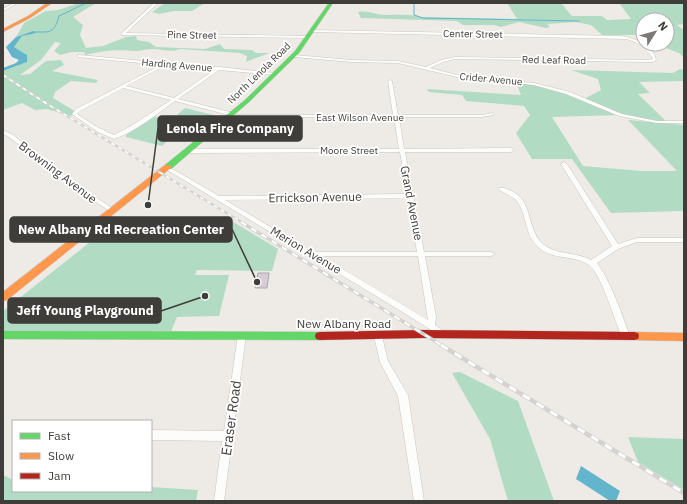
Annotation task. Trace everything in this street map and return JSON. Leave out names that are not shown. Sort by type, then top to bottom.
[{"type":"main road","points":[[3,29],[46,3]]},
{"type":"main road","points":[[3,29],[29,17],[50,3]]},
{"type":"main road","name":"North Lenola Road","points":[[5,293],[113,211],[231,115],[294,56],[331,3]]},
{"type":"main road","name":"New Albany Road","points":[[3,335],[443,335],[684,337]]},
{"type":"street","points":[[3,10],[16,3]]},
{"type":"street","name":"Pine Street","points":[[156,3],[123,34],[309,34]]},
{"type":"street","name":"Center Street","points":[[309,34],[604,36],[625,37],[634,40]]},
{"type":"street","name":"Red Leaf Road","points":[[426,69],[446,60],[460,58],[642,62],[654,60],[655,57],[634,40]]},
{"type":"street","name":"Harding Avenue","points":[[80,56],[275,74]]},
{"type":"street","name":"Crider Avenue","points":[[294,56],[352,61],[398,62],[463,77],[541,85],[568,93],[621,115],[657,122],[684,122]]},
{"type":"street","points":[[167,63],[78,110],[75,112],[75,115],[108,136],[117,136],[143,121],[219,68]]},
{"type":"street","name":"Grand Avenue","points":[[390,81],[431,311],[431,326]]},
{"type":"street","name":"East Wilson Avenue","points":[[123,87],[231,115],[482,116],[491,114]]},
{"type":"street","name":"Browning Avenue","points":[[3,132],[113,211]]},
{"type":"street","name":"Moore Street","points":[[188,151],[511,150]]},
{"type":"street","points":[[564,164],[616,247]]},
{"type":"street","name":"Merion Avenue","points":[[167,168],[431,326],[443,335]]},
{"type":"street","points":[[501,189],[512,194],[519,201],[525,210],[528,224],[534,238],[542,247],[559,255],[592,263],[601,276],[626,337]]},
{"type":"street","name":"Errickson Avenue","points":[[218,198],[411,196]]},
{"type":"street","points":[[592,263],[616,247],[637,240],[684,240]]},
{"type":"street","points":[[312,254],[491,254]]},
{"type":"street","name":"Eraser Road","points":[[219,501],[242,335]]},
{"type":"street","points":[[378,336],[384,362],[403,395],[419,501]]},
{"type":"street","points":[[152,435],[228,436]]},
{"type":"green space","points":[[79,3],[96,3],[73,17],[83,25],[80,35],[86,48],[103,46],[126,37],[136,36],[137,40],[149,42],[156,47],[205,49],[220,44],[224,49],[252,50],[256,53],[269,53],[246,62],[247,56],[240,53],[180,49],[170,51],[153,49],[134,51],[115,50],[85,55],[84,52],[72,52],[60,55],[54,51],[61,43],[55,42],[41,60],[20,75],[30,74],[46,61],[61,60],[64,65],[52,71],[98,80],[96,83],[71,81],[55,92],[53,98],[78,113],[71,116],[47,109],[35,110],[22,103],[3,110],[3,71],[27,62],[27,55],[14,47],[22,36],[32,31],[16,37],[24,23],[46,11],[58,10]]},
{"type":"green space","points":[[165,3],[205,3],[192,11],[174,11],[159,14],[152,12]]},
{"type":"green space","points":[[507,3],[561,3],[572,16],[602,16],[607,20],[631,19],[619,3],[684,3],[684,24],[677,25],[684,30],[684,58],[675,51],[675,12],[635,12],[635,35],[602,35],[591,25],[576,22],[547,24],[550,27],[546,28],[519,22],[501,27],[494,25],[463,25],[457,21],[361,18],[358,12],[421,17],[517,19]]},
{"type":"green space","points":[[680,69],[684,70],[684,81],[639,82],[650,93],[638,94],[667,122],[620,115],[552,117],[583,166],[642,171],[677,171],[628,120],[684,125],[684,211],[611,213],[572,159],[532,159],[516,133],[530,115],[524,106],[466,101],[462,95],[429,92],[427,89],[521,95],[516,82],[558,90],[582,100],[601,90],[598,79],[571,70],[673,73]]},
{"type":"green space","points":[[185,108],[213,115],[216,118],[194,135],[180,130],[175,123],[177,115]]},
{"type":"green space","points":[[154,116],[165,119],[173,125],[174,134],[162,146],[126,137],[126,135]]},
{"type":"green space","points":[[230,220],[278,249],[272,271],[197,270],[195,275],[229,275],[219,316],[177,317],[170,334],[3,334],[3,311],[104,231],[120,236],[148,222],[207,239]]},
{"type":"green space","points":[[460,372],[518,401],[554,501],[508,501],[490,439],[452,373]]},
{"type":"green space","points":[[628,437],[684,439],[684,490],[638,462]]},
{"type":"green space","points":[[3,475],[12,480],[12,492],[152,492],[152,487],[198,490],[196,501],[3,501]]},
{"type":"water","points":[[33,31],[36,33],[22,36],[14,47],[27,55],[27,62],[3,71],[3,68],[16,63],[19,60],[12,57],[6,47],[16,37]]},
{"type":"water","points":[[581,466],[620,491],[616,501],[610,501],[576,479]]},
{"type":"building","points":[[258,273],[269,273],[267,288],[255,288]]},
{"type":"waterway","points":[[33,32],[51,31],[59,16],[86,3]]},
{"type":"waterway","points":[[414,3],[414,15],[423,18],[579,21]]},
{"type":"railway","points":[[3,75],[44,102],[243,223]]},
{"type":"railway","points":[[241,222],[443,346]]},
{"type":"railway","points":[[441,345],[684,493]]},
{"type":"traffic: fast","points":[[168,167],[247,101],[297,52],[331,3]]},
{"type":"traffic: fast","points":[[3,335],[320,336]]},
{"type":"traffic: slow","points":[[3,31],[29,17],[50,3]]},
{"type":"traffic: slow","points":[[3,297],[168,167]]},
{"type":"traffic: slow","points":[[634,336],[684,337]]},
{"type":"traffic: jam","points":[[320,336],[423,334],[634,336]]},
{"type":"place","name":"Lenola Fire Company","points":[[148,205]]},
{"type":"place","name":"New Albany Rd Recreation Center","points":[[257,282]]},
{"type":"place","name":"Jeff Young Playground","points":[[205,296]]}]
